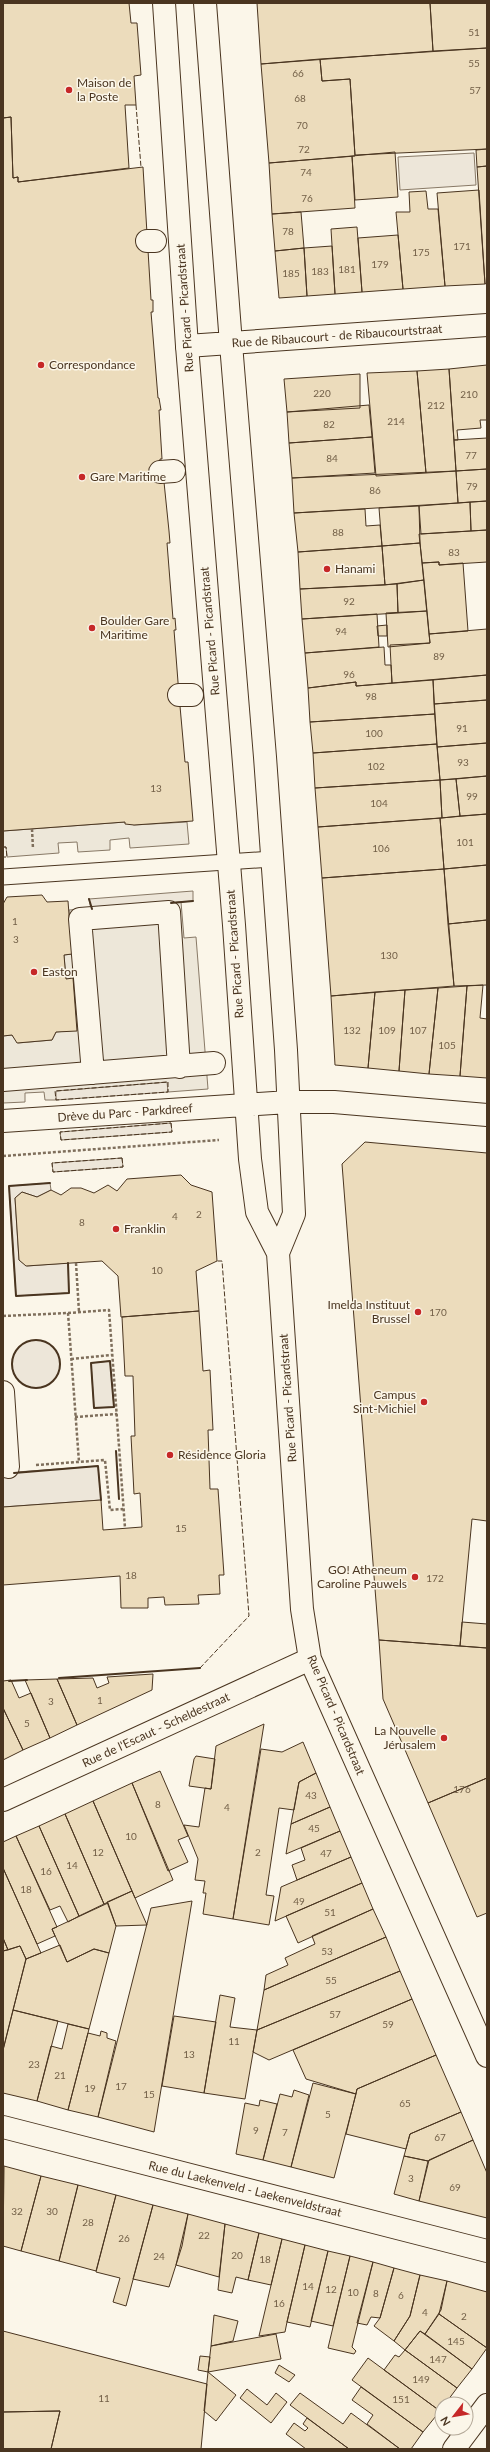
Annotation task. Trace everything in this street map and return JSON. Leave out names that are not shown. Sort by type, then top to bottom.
[{"type":"street","name":"Rue Picard - Picardstraat","points":[[164,3],[187,346],[229,862],[250,1159],[258,1212],[278,1253],[302,1609],[310,1659],[487,2056]]},
{"type":"street","name":"Rue Picard - Picardstraat","points":[[205,3],[272,859],[288,1102],[294,1214],[278,1253]]},
{"type":"street","name":"Rue de Ribaucourt - de Ribaucourtstraat","points":[[187,346],[487,325]]},
{"type":"street","points":[[93,1073],[79,914],[169,912],[176,920],[179,1066]]},
{"type":"street","points":[[3,1080],[214,1063]]},
{"type":"street","name":"Drève du Parc - Parkdreef","points":[[3,1122],[288,1102],[334,1102],[487,1115]]},
{"type":"street","points":[[3,1392],[8,1467]]},
{"type":"street","name":"Rue de l'Escaut - Scheldestraat","points":[[3,1800],[310,1659]]},
{"type":"street","name":"Rue du Laekenveld - Laekenveldstraat","points":[[3,2127],[487,2251]]},
{"type":"street","points":[[454,2449],[487,2406]]},
{"type":"lane","points":[[3,877],[272,859]]},
{"type":"path","points":[[3,1156],[218,1140]]},
{"type":"path","points":[[76,1263],[79,1312]]},
{"type":"path","points":[[3,1316],[109,1310],[124,1528]]},
{"type":"path","points":[[68,1313],[79,1462]]},
{"type":"path","points":[[71,1359],[112,1355]]},
{"type":"path","points":[[75,1418],[117,1414]]},
{"type":"path","points":[[8,1467],[106,1460],[110,1510],[123,1509]]},
{"type":"shaded area","points":[[474,153],[476,185],[400,190],[398,157]]},
{"type":"shaded area","points":[[125,822],[134,825],[187,822],[189,844],[130,848],[129,838],[110,840],[110,850],[78,852],[77,842],[58,843],[59,853],[7,857],[6,847],[3,847],[3,831]]},
{"type":"shaded area","points":[[193,891],[193,901],[91,909],[89,899]]},
{"type":"shaded area","points":[[181,902],[184,938],[196,937],[208,1089],[168,1092],[167,1082],[56,1091],[56,1100],[45,1100],[44,1092],[25,1093],[25,1102],[3,1103],[3,1036],[12,1035],[18,1043],[52,1040],[56,1032],[77,1030],[73,978],[66,979],[64,955],[72,954],[69,910]]},
{"type":"shaded area","points":[[168,1082],[168,1092],[56,1100],[55,1091]]},
{"type":"shaded area","points":[[171,1123],[172,1132],[61,1140],[60,1132]]},
{"type":"shaded area","points":[[122,1158],[123,1167],[53,1172],[52,1163]]},
{"type":"shaded area","points":[[50,1183],[51,1190],[37,1197],[22,1192],[15,1198],[19,1260],[27,1266],[68,1263],[69,1293],[16,1296],[9,1186]]},
{"type":"shaded area","points":[[36,1340],[45,1342],[53,1347],[58,1355],[60,1364],[58,1373],[53,1381],[45,1386],[36,1388],[27,1386],[19,1381],[14,1373],[12,1364],[14,1355],[19,1347],[27,1342]]},
{"type":"shaded area","points":[[110,1361],[114,1407],[94,1408],[91,1363]]},
{"type":"shaded area","points":[[98,1466],[101,1500],[3,1507],[3,1473]]},
{"type":"building","name":"Maison de la Poste","points":[[3,3],[129,3],[131,23],[137,23],[141,75],[134,76],[136,105],[125,105],[129,168],[18,182],[18,177],[13,178],[11,117],[3,118]]},
{"type":"building","points":[[257,3],[430,3],[433,51],[261,64]]},
{"type":"building","points":[[430,3],[487,3],[487,48],[433,51]]},
{"type":"building","points":[[487,48],[487,149],[355,155],[350,79],[322,81],[320,59]]},
{"type":"building","points":[[320,59],[322,81],[350,79],[355,156],[269,163],[261,64]]},
{"type":"building","name":"Gare Maritime","points":[[11,117],[13,178],[18,177],[18,182],[143,167],[151,300],[153,300],[153,312],[151,312],[158,398],[161,410],[159,410],[162,459],[160,459],[160,472],[164,482],[169,531],[170,543],[167,543],[173,619],[175,618],[176,630],[174,630],[179,695],[185,762],[188,762],[193,821],[134,825],[125,824],[125,822],[3,831],[3,118]]},
{"type":"building","points":[[487,149],[487,166],[477,167],[476,150]]},
{"type":"building","points":[[395,152],[398,197],[355,200],[352,156]]},
{"type":"building","points":[[352,156],[355,208],[272,214],[269,163]]},
{"type":"building","points":[[487,166],[487,283],[485,284],[477,167]]},
{"type":"building","points":[[479,190],[485,284],[445,286],[437,193]]},
{"type":"building","points":[[426,191],[428,209],[438,209],[445,286],[403,289],[396,212],[410,212],[409,192]]},
{"type":"building","points":[[301,212],[304,248],[275,251],[272,214]]},
{"type":"building","points":[[357,227],[362,292],[335,294],[331,229]]},
{"type":"building","points":[[398,235],[403,289],[362,292],[358,238]]},
{"type":"building","points":[[332,246],[335,294],[307,296],[304,248]]},
{"type":"building","points":[[304,248],[307,296],[279,298],[275,251]]},
{"type":"building","points":[[487,365],[487,420],[480,420],[481,428],[457,430],[458,440],[454,440],[449,369]]},
{"type":"building","points":[[449,369],[456,471],[426,473],[417,371]]},
{"type":"building","points":[[417,371],[426,473],[376,476],[367,373]]},
{"type":"building","points":[[360,374],[360,408],[287,412],[284,379]]},
{"type":"building","points":[[369,405],[372,437],[289,443],[287,412]]},
{"type":"building","points":[[372,437],[375,473],[292,478],[289,443]]},
{"type":"building","points":[[487,438],[487,469],[456,471],[454,440]]},
{"type":"building","points":[[487,469],[487,501],[458,503],[456,471]]},
{"type":"building","points":[[456,471],[458,503],[294,513],[292,478]]},
{"type":"building","points":[[487,501],[487,530],[471,531],[470,502]]},
{"type":"building","points":[[470,502],[471,531],[421,534],[419,506]]},
{"type":"building","points":[[419,506],[420,543],[382,546],[379,508]]},
{"type":"building","points":[[365,509],[366,526],[380,525],[382,546],[298,552],[294,513]]},
{"type":"building","points":[[487,530],[487,562],[439,565],[439,562],[422,563],[419,534]]},
{"type":"building","points":[[420,543],[424,580],[385,585],[382,546]]},
{"type":"building","points":[[382,546],[385,585],[300,589],[298,552]]},
{"type":"building","points":[[439,562],[439,565],[463,563],[468,631],[429,634],[422,563]]},
{"type":"building","points":[[424,580],[427,611],[398,613],[397,584]]},
{"type":"building","points":[[397,584],[398,613],[302,619],[300,589]]},
{"type":"building","points":[[427,611],[430,643],[388,647],[386,613]]},
{"type":"building","points":[[377,614],[379,647],[305,653],[302,619]]},
{"type":"building","points":[[387,625],[387,636],[378,636],[377,626]]},
{"type":"building","points":[[487,629],[487,675],[392,683],[390,645],[430,643],[429,634]]},
{"type":"building","points":[[384,647],[385,665],[391,665],[392,683],[356,686],[356,682],[308,688],[305,653]]},
{"type":"building","points":[[487,675],[487,700],[434,704],[433,680]]},
{"type":"building","points":[[433,680],[435,714],[310,722],[308,688],[356,682],[356,686]]},
{"type":"building","points":[[487,700],[487,743],[437,747],[434,704]]},
{"type":"building","points":[[435,714],[437,744],[313,753],[310,722]]},
{"type":"building","points":[[487,743],[487,776],[440,780],[437,747]]},
{"type":"building","points":[[437,744],[440,780],[315,788],[313,753]]},
{"type":"building","points":[[487,776],[487,814],[460,816],[456,779]]},
{"type":"building","points":[[456,779],[460,816],[442,818],[440,780]]},
{"type":"building","points":[[440,780],[442,818],[318,827],[315,788]]},
{"type":"building","points":[[487,814],[487,865],[444,869],[440,818]]},
{"type":"building","points":[[440,818],[444,869],[322,878],[318,827]]},
{"type":"building","points":[[487,865],[487,920],[448,924],[444,869]]},
{"type":"building","points":[[444,869],[454,986],[331,996],[322,878]]},
{"type":"building","name":"Easton","points":[[42,895],[47,902],[68,901],[72,954],[64,955],[66,979],[73,978],[77,1031],[56,1032],[52,1040],[17,1043],[12,1035],[3,1036],[3,904],[7,897]]},
{"type":"building","points":[[487,920],[487,985],[454,986],[448,924]]},
{"type":"building","points":[[483,985],[480,1018],[487,1019],[487,1078],[460,1076],[467,986]]},
{"type":"building","points":[[467,986],[460,1076],[429,1074],[438,988]]},
{"type":"building","points":[[438,988],[429,1074],[399,1071],[405,990]]},
{"type":"building","points":[[405,990],[399,1071],[368,1068],[375,992]]},
{"type":"building","points":[[375,992],[368,1068],[335,1065],[331,996]]},
{"type":"building","name":"Campus Sint-Michiel","points":[[365,1142],[487,1153],[487,1521],[472,1519],[460,1646],[379,1640],[342,1164]]},
{"type":"building","name":"Franklin","points":[[181,1175],[191,1185],[212,1192],[217,1261],[196,1271],[199,1311],[121,1317],[118,1276],[102,1261],[26,1266],[19,1260],[15,1198],[22,1192],[37,1197],[51,1190],[61,1195],[71,1188],[81,1188],[94,1193],[108,1185],[117,1191],[127,1179]]},
{"type":"building","name":"Résidence Gloria","points":[[199,1311],[203,1371],[210,1370],[213,1430],[208,1430],[210,1489],[218,1489],[224,1575],[219,1575],[220,1594],[198,1595],[199,1604],[165,1605],[164,1597],[148,1598],[148,1608],[121,1608],[120,1576],[3,1585],[3,1507],[101,1500],[103,1530],[142,1527],[140,1493],[134,1494],[131,1436],[135,1436],[133,1376],[125,1376],[122,1317]]},
{"type":"building","points":[[462,1622],[487,1624],[487,1648],[460,1646]]},
{"type":"building","name":"La Nouvelle Jérusalem","points":[[379,1640],[487,1648],[487,1778],[428,1803],[383,1699]]},
{"type":"building","points":[[153,1674],[152,1690],[77,1725],[57,1679],[93,1678],[97,1688],[109,1683],[107,1677]]},
{"type":"building","points":[[57,1679],[77,1725],[50,1738],[25,1680]]},
{"type":"building","points":[[11,1680],[19,1698],[31,1693],[50,1738],[23,1750],[3,1708],[3,1681]]},
{"type":"building","points":[[3,1708],[23,1750],[3,1760]]},
{"type":"building","points":[[264,1724],[233,1919],[203,1914],[206,1893],[203,1893],[205,1881],[195,1880],[198,1859],[184,1825],[199,1827],[205,1788],[211,1789],[216,1746]]},
{"type":"building","points":[[303,1742],[316,1773],[299,1782],[294,1810],[279,1808],[266,1895],[274,1896],[269,1925],[233,1919],[261,1749],[282,1752]]},
{"type":"building","points":[[196,1756],[215,1759],[211,1789],[189,1786],[194,1759]]},
{"type":"building","points":[[160,1771],[188,1836],[178,1840],[188,1862],[168,1871],[132,1783]]},
{"type":"building","points":[[316,1773],[330,1807],[291,1824],[299,1782]]},
{"type":"building","points":[[487,1778],[487,1913],[477,1917],[428,1803]]},
{"type":"building","points":[[132,1783],[173,1880],[135,1898],[93,1801]]},
{"type":"building","points":[[93,1801],[132,1891],[104,1904],[65,1814]]},
{"type":"building","points":[[330,1807],[340,1831],[286,1854],[291,1824]]},
{"type":"building","points":[[65,1814],[104,1904],[79,1916],[39,1826]]},
{"type":"building","points":[[39,1826],[79,1916],[68,1922],[60,1906],[50,1910],[16,1836]]},
{"type":"building","points":[[340,1831],[351,1857],[297,1880],[292,1865],[305,1860],[301,1848]]},
{"type":"building","points":[[16,1836],[57,1927],[52,1929],[55,1936],[37,1944],[3,1868],[3,1842]]},
{"type":"building","points":[[351,1857],[362,1883],[275,1921],[281,1887]]},
{"type":"building","points":[[3,1868],[41,1953],[26,1959],[20,1946],[8,1950],[3,1938]]},
{"type":"building","points":[[362,1883],[373,1909],[298,1943],[286,1916]]},
{"type":"building","points":[[132,1891],[147,1925],[116,1926],[107,1902]]},
{"type":"building","points":[[192,1901],[154,2132],[98,2117],[151,1908]]},
{"type":"building","points":[[108,1903],[116,1926],[109,1953],[94,1949],[67,1962],[52,1929]]},
{"type":"building","points":[[373,1909],[386,1937],[264,1990],[266,1975],[288,1965],[285,1958],[315,1944],[312,1936]]},
{"type":"building","points":[[386,1937],[400,1971],[257,2030],[264,1990]]},
{"type":"building","points":[[3,1938],[8,1950],[3,1951]]},
{"type":"building","points":[[60,1945],[67,1962],[94,1949],[109,1953],[89,2029],[13,2010],[26,1959]]},
{"type":"building","points":[[20,1946],[26,1959],[3,2050],[3,1951]]},
{"type":"building","points":[[400,1971],[412,1999],[269,2060],[253,2052],[257,2030]]},
{"type":"building","points":[[220,1995],[235,1998],[230,2027],[257,2030],[245,2099],[204,2093]]},
{"type":"building","points":[[412,1999],[436,2055],[357,2089],[356,2094],[306,2079],[293,2050]]},
{"type":"building","points":[[13,2010],[58,2021],[37,2101],[3,2093],[3,2050]]},
{"type":"building","points":[[174,2016],[216,2022],[204,2093],[162,2086]]},
{"type":"building","points":[[68,2024],[89,2029],[68,2110],[37,2101],[51,2046],[62,2049]]},
{"type":"building","points":[[101,2031],[107,2033],[107,2038],[116,2041],[98,2117],[68,2110],[88,2033],[100,2036]]},
{"type":"building","points":[[436,2055],[461,2112],[410,2134],[406,2149],[346,2134],[357,2089]]},
{"type":"building","points":[[313,2083],[356,2094],[334,2178],[291,2167]]},
{"type":"building","points":[[294,2090],[309,2095],[291,2167],[263,2160],[280,2094],[292,2097]]},
{"type":"building","points":[[260,2100],[277,2104],[263,2160],[236,2154],[245,2103],[259,2106]]},
{"type":"building","points":[[461,2112],[473,2140],[428,2161],[404,2156],[410,2134]]},
{"type":"building","points":[[473,2140],[487,2173],[487,2218],[419,2201],[429,2160]]},
{"type":"building","points":[[404,2156],[428,2161],[419,2201],[394,2194]]},
{"type":"building","points":[[4,2166],[41,2176],[21,2251],[3,2246]]},
{"type":"building","points":[[41,2176],[78,2185],[59,2261],[21,2251]]},
{"type":"building","points":[[78,2185],[116,2195],[96,2271],[59,2261]]},
{"type":"building","points":[[116,2195],[153,2205],[126,2306],[113,2302],[120,2278],[96,2272]]},
{"type":"building","points":[[153,2205],[188,2214],[182,2246],[169,2287],[133,2279]]},
{"type":"building","points":[[188,2214],[225,2224],[219,2277],[176,2265]]},
{"type":"building","points":[[225,2224],[259,2233],[248,2280],[236,2277],[232,2293],[218,2290]]},
{"type":"building","points":[[259,2233],[282,2239],[271,2285],[248,2280]]},
{"type":"building","points":[[282,2239],[305,2245],[285,2332],[259,2336]]},
{"type":"building","points":[[305,2245],[328,2251],[310,2327],[287,2322]]},
{"type":"building","points":[[328,2251],[350,2256],[333,2326],[311,2321]]},
{"type":"building","points":[[350,2256],[373,2262],[352,2347],[356,2351],[354,2354],[328,2348]]},
{"type":"building","points":[[373,2262],[394,2268],[380,2318],[371,2317],[367,2325],[357,2323]]},
{"type":"building","points":[[394,2268],[420,2275],[410,2316],[394,2341],[374,2326],[380,2318]]},
{"type":"building","points":[[420,2275],[447,2281],[441,2310],[425,2334],[420,2331],[405,2350],[394,2341],[410,2316]]},
{"type":"building","points":[[447,2281],[487,2292],[487,2348],[439,2314]]},
{"type":"building","points":[[439,2314],[487,2348],[472,2369],[425,2334]]},
{"type":"building","points":[[214,2315],[238,2321],[233,2341],[211,2346]]},
{"type":"building","points":[[3,2331],[207,2384],[201,2449],[51,2449],[60,2411],[3,2412]]},
{"type":"building","points":[[420,2331],[472,2369],[457,2388],[405,2350]]},
{"type":"building","points":[[276,2334],[281,2359],[208,2372],[211,2346]]},
{"type":"building","points":[[405,2350],[457,2388],[451,2396],[434,2396],[434,2407],[384,2370],[395,2355],[399,2357]]},
{"type":"building","points":[[200,2356],[210,2357],[208,2372],[198,2370]]},
{"type":"building","points":[[368,2358],[434,2407],[434,2418],[423,2432],[352,2380]]},
{"type":"building","points":[[279,2365],[295,2375],[289,2382],[275,2373]]},
{"type":"building","points":[[208,2372],[236,2395],[216,2421],[204,2411]]},
{"type":"building","points":[[361,2387],[423,2432],[411,2449],[400,2449],[367,2424],[373,2415],[352,2400]]},
{"type":"building","points":[[247,2389],[267,2405],[276,2393],[287,2402],[271,2423],[240,2398]]},
{"type":"building","points":[[300,2393],[343,2424],[351,2413],[400,2449],[349,2449],[290,2405]]},
{"type":"building","points":[[60,2411],[51,2449],[3,2449],[3,2412]]},
{"type":"building","points":[[307,2418],[349,2449],[306,2449],[286,2434],[294,2423],[305,2431],[308,2428],[303,2424]]},
{"type":"fence","points":[[136,105],[141,167]]},
{"type":"fence","points":[[3,847],[6,847],[7,857],[3,857]]},
{"type":"fence","points":[[168,1082],[168,1092],[56,1100],[55,1091],[168,1082]]},
{"type":"fence","points":[[171,1123],[172,1132],[61,1140],[60,1132],[171,1123]]},
{"type":"fence","points":[[122,1158],[123,1167],[53,1172],[52,1163],[122,1158]]},
{"type":"fence","points":[[200,1668],[249,1616],[222,1261],[217,1261]]},
{"type":"wall","points":[[89,899],[92,909]]},
{"type":"wall","points":[[171,903],[193,901]]},
{"type":"wall","points":[[50,1183],[9,1186],[16,1296],[69,1293],[68,1263]]},
{"type":"wall","points":[[36,1340],[45,1342],[53,1347],[58,1355],[60,1364],[58,1373],[53,1381],[45,1386],[36,1388],[27,1386],[19,1381],[14,1373],[12,1364],[14,1355],[19,1347],[27,1342],[36,1340]]},
{"type":"wall","points":[[110,1361],[114,1407],[94,1408],[91,1363],[110,1361]]},
{"type":"wall","points":[[116,1451],[119,1499]]},
{"type":"wall","points":[[14,1473],[98,1466],[101,1500]]},
{"type":"wall","points":[[59,1678],[200,1668]]},
{"type":"wall","points":[[9,1681],[27,1680]]},
{"type":"place","name":"Maison de la Poste","points":[[69,90]]},
{"type":"place","name":"Correspondance","points":[[41,365]]},
{"type":"place","name":"Gare Maritime","points":[[82,477]]},
{"type":"place","name":"Hanami","points":[[327,569]]},
{"type":"place","name":"Boulder Gare Maritime","points":[[92,628]]},
{"type":"place","name":"Easton","points":[[34,972]]},
{"type":"place","name":"Franklin","points":[[116,1229]]},
{"type":"place","name":"Imelda Instituut Brussel","points":[[418,1312]]},
{"type":"place","name":"Campus Sint-Michiel","points":[[424,1402]]},
{"type":"place","name":"Résidence Gloria","points":[[170,1455]]},
{"type":"place","name":"GO! Atheneum Caroline Pauwels","points":[[415,1577]]},
{"type":"place","name":"La Nouvelle Jérusalem","points":[[444,1738]]}]
